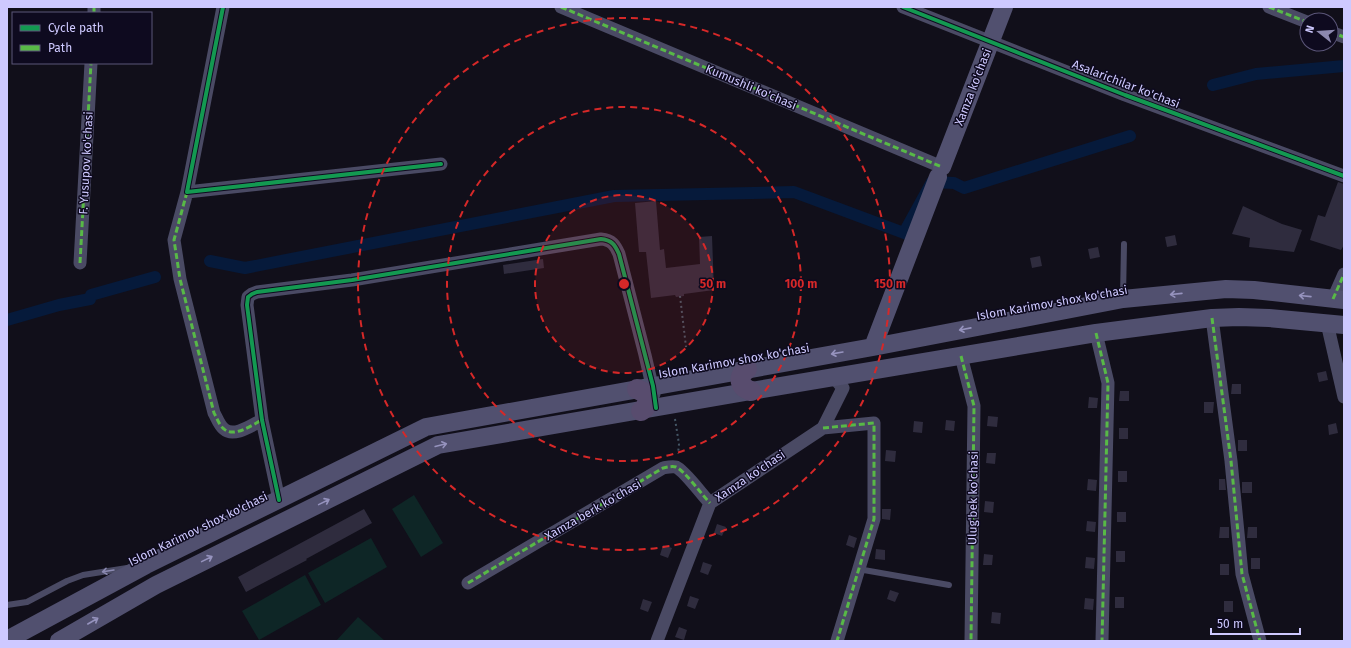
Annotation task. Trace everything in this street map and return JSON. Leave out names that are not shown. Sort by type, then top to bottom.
[{"type":"main road","name":"Xamza ko'chasi","points":[[873,347],[1004,7]]},
{"type":"main road","name":"Islom Karimov shox ko'chasi","points":[[7,640],[146,565],[426,427],[873,347],[1123,299],[1226,289],[1254,290],[1339,300]]},
{"type":"main road","points":[[59,641],[156,585],[438,446],[751,391],[1096,333],[1212,318],[1261,318],[1336,324]]},
{"type":"main road","points":[[747,369],[742,373],[741,382],[746,389],[751,391]]},
{"type":"main road","points":[[645,387],[645,393],[648,400],[645,408],[657,408]]},
{"type":"street","points":[[223,7],[187,192],[174,240],[180,279],[214,413],[223,429],[235,433],[262,420]]},
{"type":"street","name":"Asalarichilar ko'chasi","points":[[903,7],[1125,95],[1344,176]]},
{"type":"street","points":[[1269,7],[1299,19]]},
{"type":"street","name":"Kumushli ko'chasi","points":[[569,9],[938,177]]},
{"type":"street","name":"F. Yusupov ko'chasi","points":[[80,263],[91,64]]},
{"type":"street","points":[[187,192],[441,164]]},
{"type":"street","points":[[279,500],[262,420],[247,305],[248,297],[257,292],[352,280],[601,239],[611,242],[616,247],[645,387]]},
{"type":"street","points":[[1339,300],[1344,274]]},
{"type":"street","points":[[1212,318],[1230,461],[1242,574],[1260,641]]},
{"type":"street","points":[[1336,324],[1344,397]]},
{"type":"street","points":[[1096,333],[1108,383],[1102,641]]},
{"type":"street","name":"Ulug'bek ko'chasi","points":[[961,356],[974,406],[971,641]]},
{"type":"street","name":"Xamza ko'chasi","points":[[657,641],[710,503],[823,428],[843,388],[837,381],[830,378]]},
{"type":"street","points":[[823,428],[874,423],[874,519],[837,641]]},
{"type":"street","name":"Xamza berk ko'chasi","points":[[468,583],[663,468],[670,466],[676,468]]},
{"type":"street","points":[[676,468],[682,471],[710,503]]},
{"type":"lane","points":[[1123,299],[1124,244]]},
{"type":"lane","points":[[7,605],[27,602],[67,581],[84,575],[146,565]]},
{"type":"lane","points":[[858,569],[949,585]]},
{"type":"path","points":[[680,296],[686,347]]},
{"type":"path","points":[[657,408],[679,444],[676,468]]},
{"type":"green space","points":[[414,495],[443,543],[421,557],[392,509]]},
{"type":"green space","points":[[371,538],[387,567],[325,603],[308,573]]},
{"type":"green space","points":[[305,575],[321,605],[259,640],[242,611]]},
{"type":"green space","points":[[358,617],[385,641],[336,641]]},
{"type":"building","points":[[1338,182],[1344,184],[1344,245],[1341,250],[1310,240],[1318,215],[1325,217]]},
{"type":"building","points":[[656,201],[660,250],[664,249],[666,268],[700,264],[699,237],[712,236],[714,290],[684,294],[684,296],[676,297],[675,295],[651,298],[646,252],[639,252],[635,203]]},
{"type":"building","points":[[1243,206],[1282,224],[1302,230],[1294,252],[1249,247],[1250,238],[1232,234]]},
{"type":"building","points":[[1175,235],[1177,245],[1167,247],[1165,237]]},
{"type":"building","points":[[1098,247],[1100,257],[1090,259],[1088,249]]},
{"type":"building","points":[[1040,256],[1042,266],[1032,268],[1030,258]]},
{"type":"building","points":[[543,259],[544,268],[504,274],[503,265]]},
{"type":"building","points":[[1326,371],[1328,380],[1319,382],[1317,373]]},
{"type":"building","points":[[1232,384],[1241,384],[1241,394],[1231,394]]},
{"type":"building","points":[[1120,391],[1129,391],[1129,401],[1119,401]]},
{"type":"building","points":[[1089,397],[1098,398],[1097,408],[1088,408]]},
{"type":"building","points":[[1204,402],[1214,402],[1213,413],[1204,413]]},
{"type":"building","points":[[988,416],[998,417],[997,427],[987,426]]},
{"type":"building","points":[[946,420],[955,421],[954,431],[945,430]]},
{"type":"building","points":[[914,421],[923,422],[922,433],[913,432]]},
{"type":"building","points":[[1336,423],[1338,433],[1329,435],[1328,425]]},
{"type":"building","points":[[1119,428],[1128,428],[1128,439],[1119,439]]},
{"type":"building","points":[[1238,440],[1247,440],[1247,451],[1238,451]]},
{"type":"building","points":[[886,450],[896,451],[895,462],[885,461]]},
{"type":"building","points":[[987,453],[996,453],[995,464],[986,463]]},
{"type":"building","points":[[1118,471],[1127,471],[1127,482],[1118,482]]},
{"type":"building","points":[[1088,479],[1097,480],[1096,491],[1087,490]]},
{"type":"building","points":[[1219,479],[1225,479],[1226,490],[1219,490]]},
{"type":"building","points":[[1242,482],[1252,482],[1252,493],[1242,493]]},
{"type":"building","points":[[985,501],[994,502],[993,513],[984,512]]},
{"type":"building","points":[[364,509],[372,523],[306,559],[307,560],[246,592],[238,577]]},
{"type":"building","points":[[882,509],[891,509],[890,520],[882,519]]},
{"type":"building","points":[[1117,512],[1126,512],[1126,522],[1117,522]]},
{"type":"building","points":[[1087,521],[1096,522],[1095,532],[1086,531]]},
{"type":"building","points":[[717,524],[726,527],[722,536],[714,533]]},
{"type":"building","points":[[1220,527],[1229,527],[1229,538],[1219,538]]},
{"type":"building","points":[[1248,527],[1257,527],[1257,538],[1247,538]]},
{"type":"building","points":[[849,535],[857,538],[854,548],[846,545]]},
{"type":"building","points":[[663,545],[672,548],[668,558],[660,555]]},
{"type":"building","points":[[876,549],[885,550],[885,560],[875,559]]},
{"type":"building","points":[[1116,551],[1125,551],[1125,562],[1116,562]]},
{"type":"building","points":[[984,554],[993,555],[992,565],[983,565]]},
{"type":"building","points":[[1086,557],[1095,558],[1094,569],[1085,568]]},
{"type":"building","points":[[1251,558],[1260,558],[1260,569],[1251,569]]},
{"type":"building","points":[[703,562],[712,565],[708,575],[700,572]]},
{"type":"building","points":[[1220,564],[1229,564],[1229,575],[1220,575]]},
{"type":"building","points":[[890,590],[899,593],[895,602],[887,599]]},
{"type":"building","points":[[690,596],[699,599],[695,609],[687,606]]},
{"type":"building","points":[[1115,597],[1124,597],[1124,608],[1115,608]]},
{"type":"building","points":[[1085,598],[1094,599],[1093,610],[1084,609]]},
{"type":"building","points":[[643,599],[652,602],[648,612],[640,609]]},
{"type":"building","points":[[1224,601],[1233,601],[1233,612],[1224,612]]},
{"type":"building","points":[[992,612],[1001,613],[1000,624],[991,623]]},
{"type":"building","points":[[679,627],[687,630],[684,640],[675,637]]},
{"type":"waterway","points":[[1213,85],[1256,74],[1344,66]]},
{"type":"waterway","points":[[210,261],[245,268],[614,196],[794,192],[904,233],[932,182],[954,183],[964,188],[1130,136]]},
{"type":"waterway","points":[[7,320],[59,305],[90,299],[91,295],[155,277]]},
{"type":"marked path","points":[[94,7],[94,12]]},
{"type":"marked path","points":[[561,7],[942,167]]},
{"type":"marked path","points":[[1269,7],[1299,19]]},
{"type":"marked path","points":[[1339,35],[1344,37]]},
{"type":"marked path","points":[[80,263],[91,64]]},
{"type":"marked path","points":[[187,192],[174,240],[180,279],[214,413],[222,427],[233,432],[243,430],[262,420]]},
{"type":"marked path","points":[[1333,299],[1344,274]]},
{"type":"marked path","points":[[1212,318],[1231,461],[1242,574],[1260,641]]},
{"type":"marked path","points":[[1096,333],[1108,383],[1102,641]]},
{"type":"marked path","points":[[961,356],[974,406],[971,641]]},
{"type":"marked path","points":[[823,428],[874,423],[874,519],[837,641]]},
{"type":"marked path","points":[[468,583],[663,468],[676,467],[680,469],[710,503]]},
{"type":"cycle path","points":[[223,7],[187,192],[441,164]]},
{"type":"cycle path","points":[[903,7],[1125,95],[1344,176]]},
{"type":"cycle path","points":[[279,500],[262,420],[247,305],[248,297],[257,292],[352,280],[601,239],[608,240],[613,244],[619,254],[653,386],[656,408]]}]
